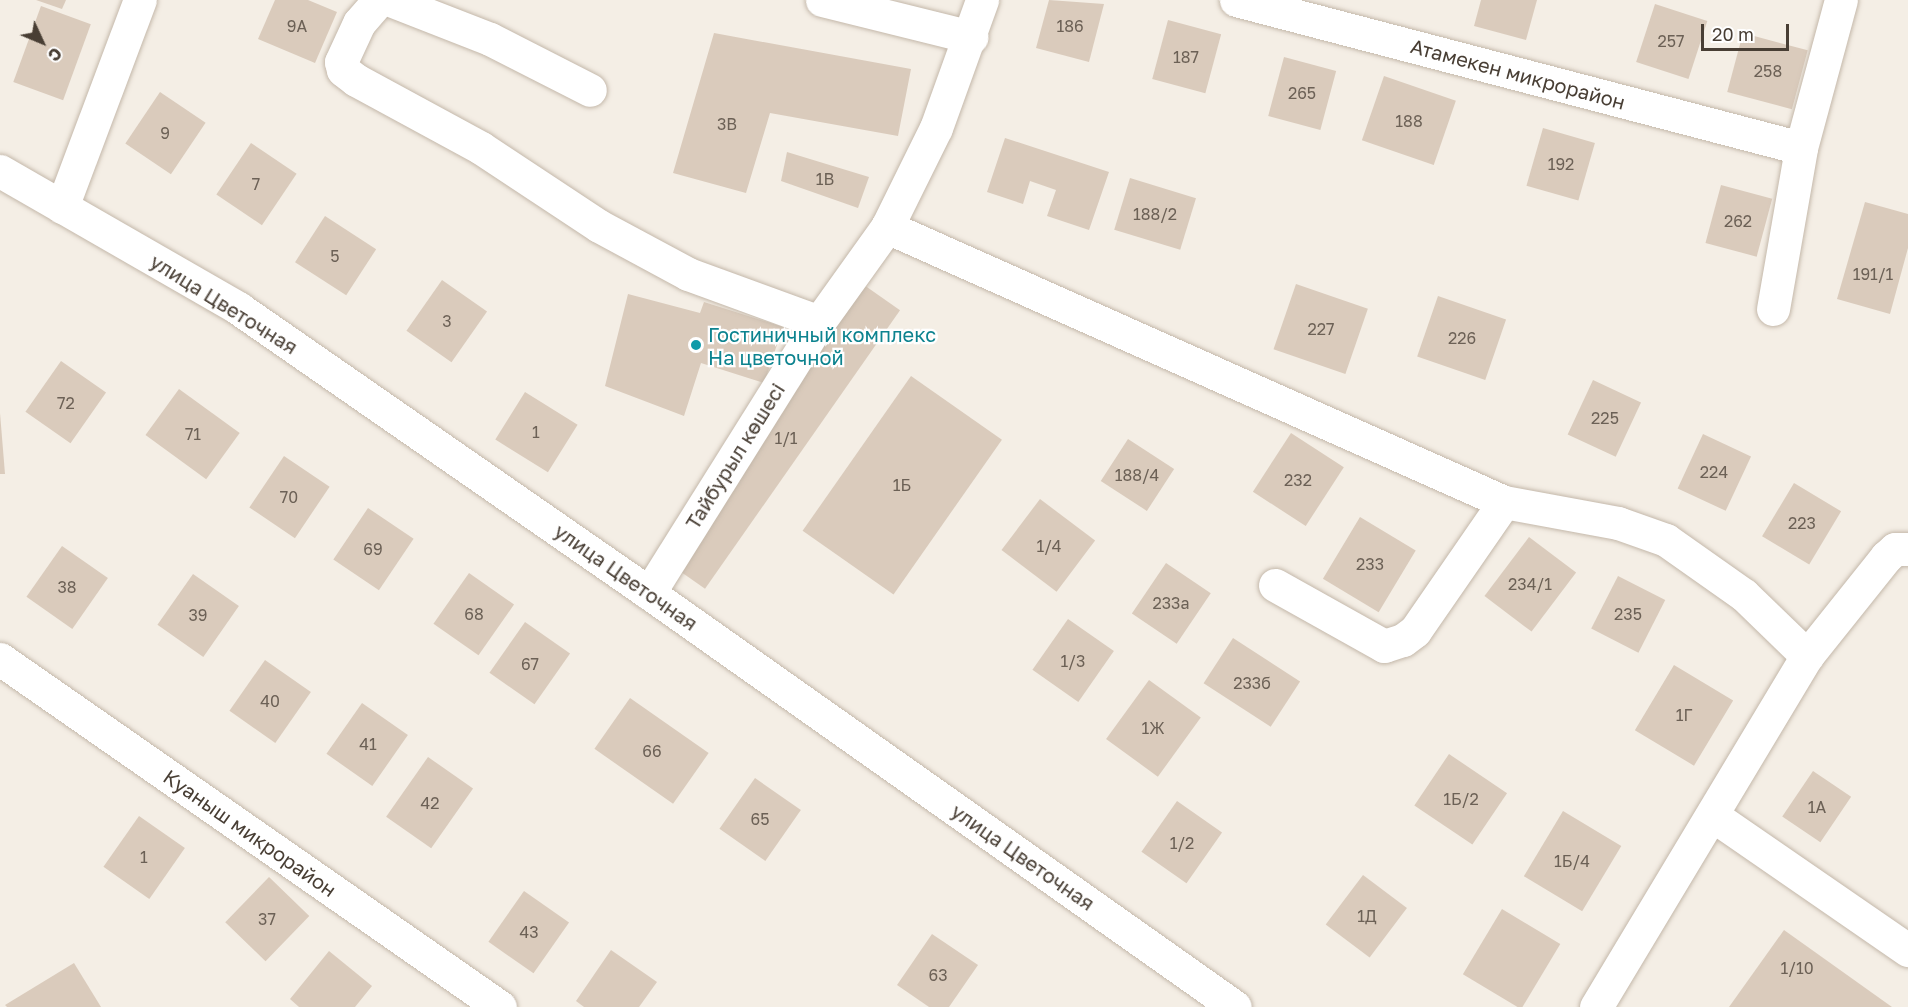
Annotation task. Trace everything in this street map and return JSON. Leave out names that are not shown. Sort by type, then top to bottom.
[{"type":"street","points":[[62,207],[140,0]]},
{"type":"street","points":[[379,0],[359,23],[341,62],[343,70],[356,80],[481,148],[599,226],[688,274],[819,322]]},
{"type":"street","points":[[390,0],[490,39],[590,90]]},
{"type":"street","points":[[822,0],[971,37]]},
{"type":"street","name":"Тайбурыл көшесі","points":[[649,593],[819,322],[886,227],[936,128],[971,37],[982,0]]},
{"type":"street","name":"Атамекен микрорайон","points":[[1236,0],[1801,148]]},
{"type":"street","points":[[1773,309],[1801,148],[1841,0]]},
{"type":"street","name":"улица Цветочная","points":[[0,171],[237,308],[649,593],[1235,1007]]},
{"type":"street","points":[[886,227],[1504,502],[1618,523],[1666,540],[1744,595],[1807,656]]},
{"type":"street","points":[[1275,585],[1384,646],[1403,640],[1415,631],[1504,502]]},
{"type":"street","points":[[1596,1007],[1807,656],[1886,557],[1895,549],[1908,549]]},
{"type":"street","name":"Куаныш микрорайон","points":[[0,659],[500,1007]]},
{"type":"street","points":[[1713,815],[1908,950]]},
{"type":"building","points":[[36,0],[66,0],[62,9]]},
{"type":"building","points":[[275,0],[308,0],[337,12],[315,63],[258,39]]},
{"type":"building","points":[[1049,0],[1104,4],[1089,62],[1036,48]]},
{"type":"building","points":[[1481,0],[1537,0],[1526,40],[1474,26]]},
{"type":"building","points":[[1655,4],[1707,21],[1688,79],[1636,62]]},
{"type":"building","points":[[41,6],[91,24],[63,100],[13,82]]},
{"type":"building","points":[[1168,20],[1221,34],[1205,93],[1152,79]]},
{"type":"building","points":[[714,33],[911,69],[898,136],[770,113],[746,193],[673,173]]},
{"type":"building","points":[[1743,33],[1808,50],[1792,109],[1727,92]]},
{"type":"building","points":[[1284,57],[1336,71],[1320,130],[1268,116]]},
{"type":"building","points":[[1384,76],[1456,101],[1434,165],[1362,140]]},
{"type":"building","points":[[160,92],[206,123],[171,174],[125,143]]},
{"type":"building","points":[[1543,128],[1595,143],[1578,201],[1526,186]]},
{"type":"building","points":[[1005,138],[1109,172],[1089,230],[1047,216],[1056,190],[1030,181],[1023,204],[987,192]]},
{"type":"building","points":[[251,143],[297,174],[262,225],[216,194]]},
{"type":"building","points":[[787,152],[869,177],[858,208],[781,181]]},
{"type":"building","points":[[1130,178],[1196,198],[1180,250],[1114,230]]},
{"type":"building","points":[[1721,185],[1772,199],[1757,257],[1705,243]]},
{"type":"building","points":[[1865,202],[1908,214],[1908,248],[1890,314],[1837,299]]},
{"type":"building","points":[[325,216],[376,249],[346,295],[295,262]]},
{"type":"building","points":[[442,280],[487,312],[451,362],[406,331]]},
{"type":"building","points":[[1296,284],[1368,309],[1345,374],[1274,349]]},
{"type":"building","points":[[864,285],[900,310],[705,589],[669,564]]},
{"type":"building","name":"Гостиничный комплекс На цветочной","points":[[628,294],[700,313],[704,302],[783,327],[764,383],[701,363],[684,416],[605,386]]},
{"type":"building","points":[[1438,296],[1506,319],[1485,380],[1417,357]]},
{"type":"building","points":[[61,361],[106,393],[70,443],[25,412]]},
{"type":"building","points":[[911,376],[1002,440],[894,594],[803,531]]},
{"type":"building","points":[[1593,380],[1641,402],[1616,457],[1568,434]]},
{"type":"building","points":[[179,389],[240,433],[206,479],[145,435]]},
{"type":"building","points":[[525,392],[578,425],[548,472],[495,439]]},
{"type":"building","points":[[0,413],[5,474],[0,474]]},
{"type":"building","points":[[1291,433],[1344,467],[1306,526],[1253,492]]},
{"type":"building","points":[[1703,434],[1751,456],[1726,511],[1678,488]]},
{"type":"building","points":[[1128,439],[1174,469],[1147,511],[1101,481]]},
{"type":"building","points":[[284,456],[330,487],[295,538],[249,507]]},
{"type":"building","points":[[1794,483],[1841,511],[1809,564],[1762,536]]},
{"type":"building","points":[[1040,499],[1095,541],[1057,592],[1001,550]]},
{"type":"building","points":[[368,508],[414,539],[379,590],[333,559]]},
{"type":"building","points":[[1360,517],[1416,550],[1379,612],[1323,579]]},
{"type":"building","points":[[1529,537],[1576,573],[1532,632],[1484,596]]},
{"type":"building","points":[[62,546],[108,578],[72,629],[26,597]]},
{"type":"building","points":[[1166,563],[1211,593],[1177,644],[1132,614]]},
{"type":"building","points":[[469,573],[514,605],[478,655],[433,624]]},
{"type":"building","points":[[193,574],[239,606],[203,657],[157,625]]},
{"type":"building","points":[[1618,576],[1665,600],[1638,653],[1591,629]]},
{"type":"building","points":[[1068,619],[1114,651],[1078,702],[1032,670]]},
{"type":"building","points":[[525,622],[570,654],[534,704],[489,673]]},
{"type":"building","points":[[1233,638],[1300,682],[1271,727],[1204,683]]},
{"type":"building","points":[[265,660],[311,692],[275,743],[229,711]]},
{"type":"building","points":[[1674,665],[1733,701],[1694,766],[1635,730]]},
{"type":"building","points":[[1149,680],[1201,718],[1158,777],[1106,739]]},
{"type":"building","points":[[630,698],[709,753],[673,804],[594,749]]},
{"type":"building","points":[[362,703],[408,735],[372,786],[326,754]]},
{"type":"building","points":[[1449,754],[1507,793],[1472,845],[1414,805]]},
{"type":"building","points":[[428,757],[473,789],[431,848],[386,817]]},
{"type":"building","points":[[1813,771],[1851,797],[1820,842],[1782,817]]},
{"type":"building","points":[[755,778],[801,810],[765,861],[719,829]]},
{"type":"building","points":[[1177,801],[1222,833],[1186,883],[1141,852]]},
{"type":"building","points":[[1563,811],[1621,846],[1582,911],[1524,876]]},
{"type":"building","points":[[139,816],[185,848],[149,899],[103,867]]},
{"type":"building","points":[[1363,875],[1407,908],[1370,958],[1326,925]]},
{"type":"building","points":[[269,877],[309,916],[266,961],[225,922]]},
{"type":"building","points":[[524,891],[569,923],[533,973],[488,942]]},
{"type":"building","points":[[1502,909],[1560,944],[1522,1007],[1518,1007],[1463,974]]},
{"type":"building","points":[[1784,930],[1892,1007],[1729,1007]]},
{"type":"building","points":[[932,934],[978,965],[949,1007],[929,1007],[897,985]]},
{"type":"building","points":[[611,950],[657,982],[639,1007],[584,1007],[576,1001]]},
{"type":"building","points":[[329,951],[372,986],[355,1007],[299,1007],[290,999]]},
{"type":"building","points":[[74,963],[101,1007],[7,1007],[5,1005]]},
{"type":"place","name":"Гостиничный комплекс На цветочной","points":[[696,345]]}]
